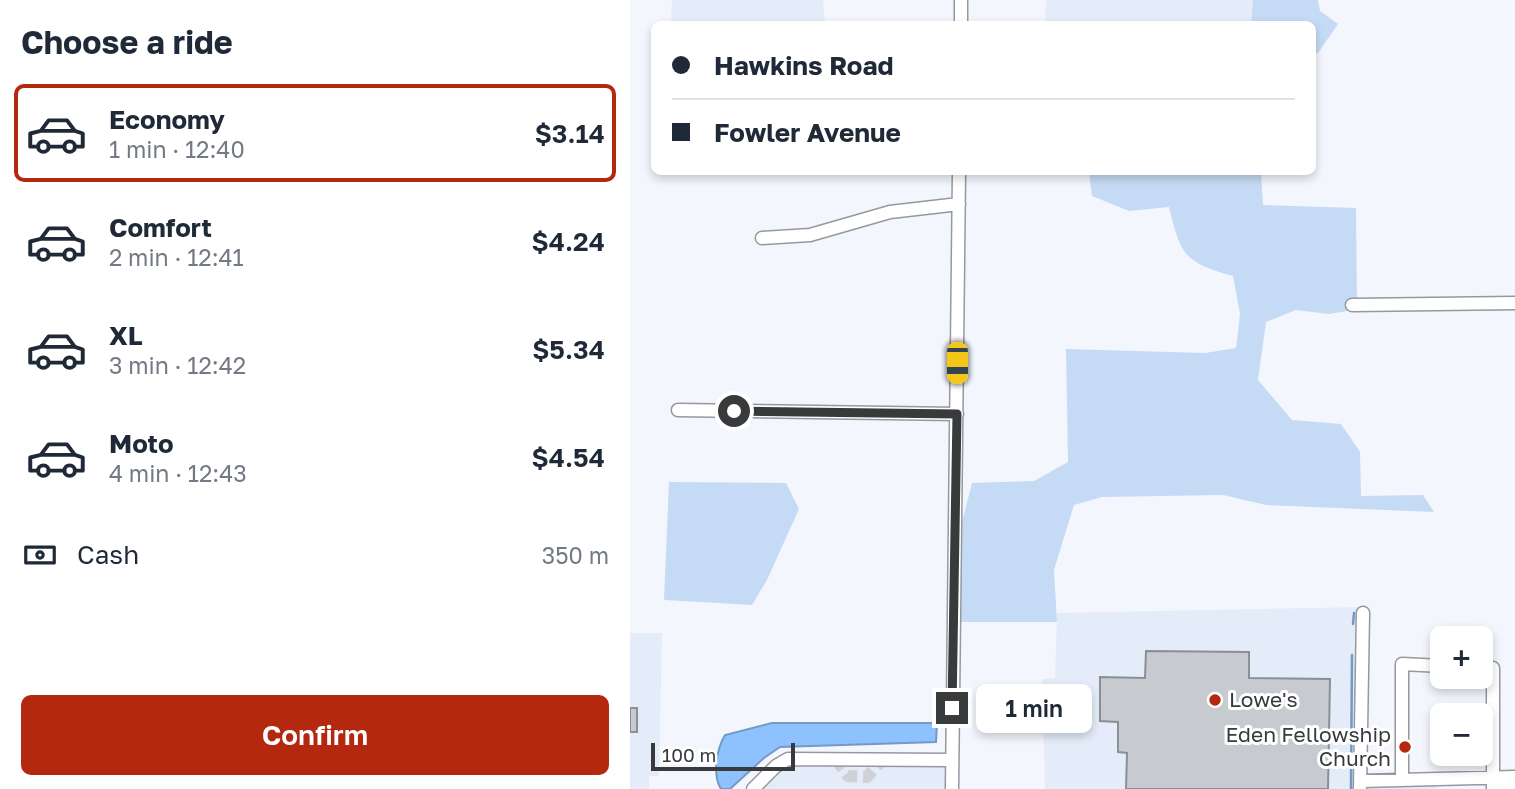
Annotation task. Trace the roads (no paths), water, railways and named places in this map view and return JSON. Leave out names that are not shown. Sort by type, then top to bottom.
[{"type":"street","points":[[961,0],[961,21]]},
{"type":"street","points":[[952,789],[959,175]]},
{"type":"street","points":[[762,238],[810,235],[890,212],[959,204]]},
{"type":"street","points":[[1352,305],[1515,303]]},
{"type":"street","points":[[678,410],[957,414]]},
{"type":"street","points":[[1363,613],[1360,785],[1402,780],[1515,788]]},
{"type":"street","points":[[1402,780],[1402,664],[1430,665]]},
{"type":"street","points":[[1493,668],[1494,785]]},
{"type":"street","points":[[753,789],[776,766],[788,759],[951,760]]},
{"type":"street","points":[[1494,785],[1515,777]]},
{"type":"water","points":[[772,723],[937,723],[936,742],[780,747],[730,789],[721,789],[717,762],[725,735]]},
{"type":"waterway","points":[[1353,624],[1354,613]]},
{"type":"waterway","points":[[1351,789],[1352,655]]},
{"type":"tunnel","points":[[836,759],[848,776],[867,777],[882,760]]},
{"type":"place","name":"Lowe's","points":[[1215,700]]},
{"type":"place","name":"Eden Fellowship Church","points":[[1405,747]]}]
